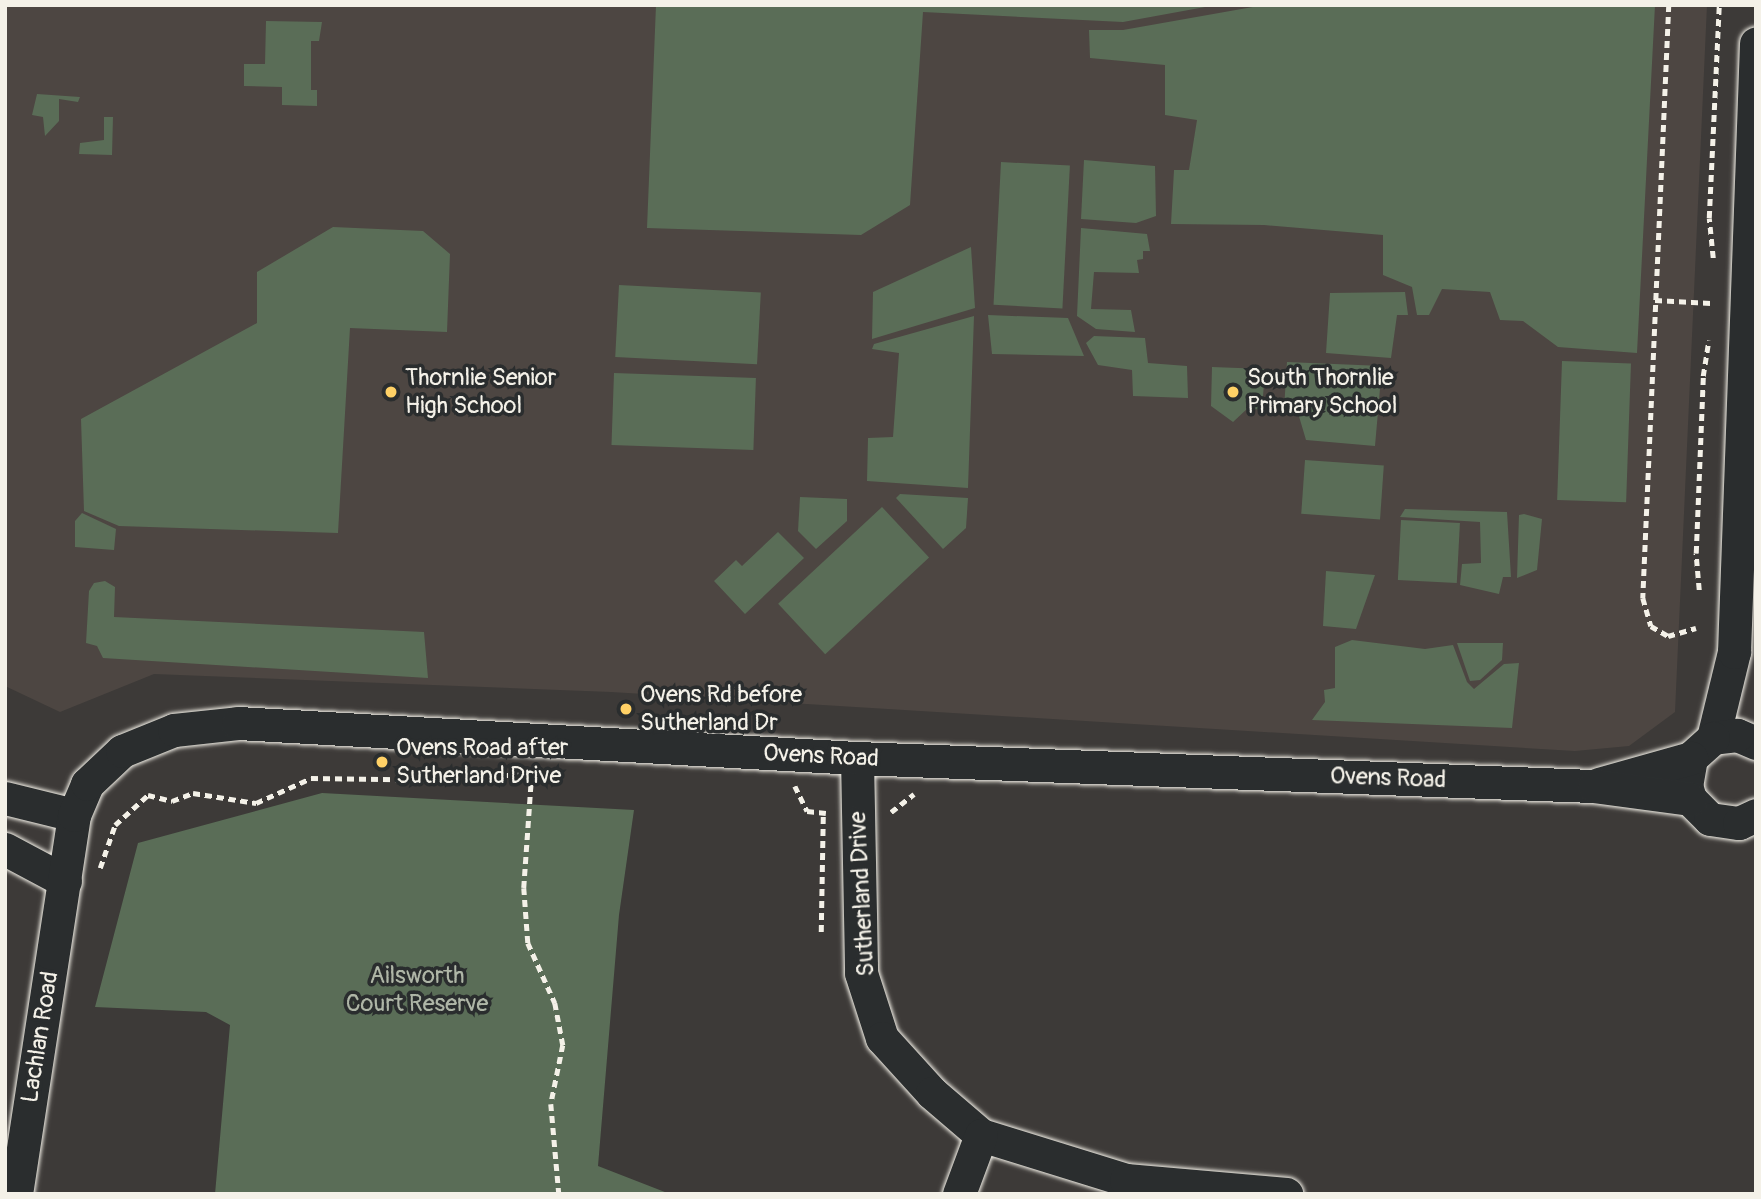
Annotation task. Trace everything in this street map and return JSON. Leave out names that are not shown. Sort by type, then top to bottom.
[{"type":"street","points":[[1752,741],[1734,652],[1756,43]]},
{"type":"street","points":[[1734,652],[1702,748],[1686,771],[1690,799],[1710,819],[1724,823],[1756,815]]},
{"type":"street","name":"Ovens Road","points":[[74,815],[87,784],[122,751],[174,730],[238,723],[857,758],[1594,786],[1690,799]]},
{"type":"street","name":"Ovens Road","points":[[1594,786],[1702,748],[1752,741]]},
{"type":"street","name":"Sutherland Drive","points":[[857,758],[861,973],[882,1038],[932,1093],[981,1135],[1126,1180],[1286,1194]]},
{"type":"street","points":[[5,798],[74,815]]},
{"type":"street","name":"Lachlan Road","points":[[16,1194],[80,878],[74,815]]},
{"type":"street","points":[[5,849],[80,878]]},
{"type":"street","points":[[959,1194],[981,1135]]},
{"type":"path","points":[[1669,5],[1643,597],[1651,625],[1668,636],[1696,628]]},
{"type":"path","points":[[1714,266],[1709,218],[1719,5]]},
{"type":"path","points":[[1655,300],[1711,303]]},
{"type":"path","points":[[1699,590],[1697,526],[1703,376],[1709,340]]},
{"type":"path","points":[[80,878],[115,825],[148,795],[172,801],[193,793],[256,803],[311,778],[453,780],[532,773],[524,888],[528,943],[555,1003],[564,1045],[551,1104],[559,1194]]},
{"type":"path","points":[[821,932],[823,813]]},
{"type":"shaded area","points":[[5,5],[1707,5],[1675,712],[1629,746],[1575,751],[611,692],[154,674],[60,712],[5,686]]},
{"type":"green space","points":[[656,5],[1216,5],[1123,22],[923,12],[910,205],[861,235],[647,228]]},
{"type":"green space","points":[[1264,5],[1655,5],[1637,353],[1558,347],[1523,321],[1500,320],[1490,292],[1442,289],[1429,315],[1417,315],[1412,287],[1383,275],[1383,235],[1264,225],[1171,224],[1174,170],[1189,170],[1197,120],[1165,115],[1165,65],[1090,58],[1089,30],[1123,30]]},
{"type":"green space","points":[[266,21],[322,22],[319,41],[311,41],[311,90],[317,90],[317,106],[282,105],[282,87],[244,86],[244,64],[265,64]]},
{"type":"green space","points":[[37,94],[80,97],[78,102],[59,99],[59,121],[45,136],[43,117],[32,115]]},
{"type":"green space","points":[[104,117],[113,117],[112,155],[79,154],[80,143],[104,140]]},
{"type":"green space","points":[[1084,160],[1155,166],[1156,216],[1136,223],[1081,219]]},
{"type":"green space","points":[[1001,162],[1070,166],[1062,308],[994,305]]},
{"type":"green space","points":[[333,227],[423,231],[450,254],[447,332],[350,328],[338,533],[119,526],[84,511],[81,419],[257,323],[257,272]]},
{"type":"green space","points":[[1081,228],[1147,234],[1150,251],[1143,251],[1143,259],[1137,260],[1139,273],[1094,272],[1091,309],[1131,310],[1135,332],[1096,329],[1077,316]]},
{"type":"green space","points":[[971,247],[975,308],[872,339],[873,292]]},
{"type":"green space","points":[[619,285],[761,292],[757,364],[615,357]]},
{"type":"green space","points":[[1405,292],[1408,315],[1397,315],[1391,358],[1326,353],[1330,293]]},
{"type":"green space","points":[[988,315],[1068,318],[1084,356],[992,354]]},
{"type":"green space","points":[[974,316],[968,488],[867,481],[868,438],[893,437],[899,353],[872,349],[874,344]]},
{"type":"green space","points":[[1094,336],[1145,338],[1148,363],[1187,366],[1188,398],[1133,396],[1132,370],[1098,365],[1086,343]]},
{"type":"green space","points":[[1562,361],[1631,363],[1626,502],[1557,500]]},
{"type":"green space","points":[[1287,362],[1382,366],[1375,446],[1306,440],[1298,413],[1284,409]]},
{"type":"green space","points":[[1212,367],[1265,369],[1262,410],[1248,408],[1233,422],[1211,406]]},
{"type":"green space","points":[[614,373],[756,378],[753,450],[611,445]]},
{"type":"green space","points":[[1305,460],[1384,466],[1380,519],[1301,514]]},
{"type":"green space","points":[[900,494],[968,498],[966,528],[943,549],[896,498]]},
{"type":"green space","points":[[800,497],[847,499],[847,521],[816,549],[798,531]]},
{"type":"green space","points":[[882,507],[929,557],[825,654],[778,604]]},
{"type":"green space","points":[[1405,509],[1507,512],[1511,577],[1503,577],[1499,594],[1460,585],[1462,564],[1481,563],[1480,522],[1400,517]]},
{"type":"green space","points":[[82,513],[116,529],[114,550],[75,547],[75,521]]},
{"type":"green space","points":[[1519,515],[1542,519],[1537,570],[1517,578]]},
{"type":"green space","points":[[1401,520],[1460,523],[1457,583],[1398,580]]},
{"type":"green space","points":[[778,532],[804,558],[745,614],[714,581],[736,560],[742,566]]},
{"type":"green space","points":[[1326,571],[1375,575],[1356,629],[1323,626]]},
{"type":"green space","points":[[105,581],[115,587],[114,617],[424,632],[428,678],[103,658],[97,646],[86,643],[89,591],[94,583]]},
{"type":"green space","points":[[1352,640],[1425,649],[1453,645],[1467,682],[1474,689],[1504,664],[1519,663],[1512,728],[1312,720],[1325,702],[1324,690],[1335,688],[1335,647]]},
{"type":"green space","points":[[1457,643],[1503,643],[1502,660],[1480,680],[1470,681]]},
{"type":"green space","name":"Ailsworth Court Reserve","points":[[322,793],[634,810],[619,915],[598,1166],[670,1194],[215,1194],[230,1025],[206,1012],[95,1007],[138,843]]},
{"type":"place","name":"Thornlie Senior High School","points":[[391,392]]},
{"type":"place","name":"South Thornlie Primary School","points":[[1233,392]]},
{"type":"place","name":"Ovens Rd before Sutherland Dr","points":[[626,709]]},
{"type":"place","name":"Ovens Road after Sutherland Drive","points":[[382,762]]}]
